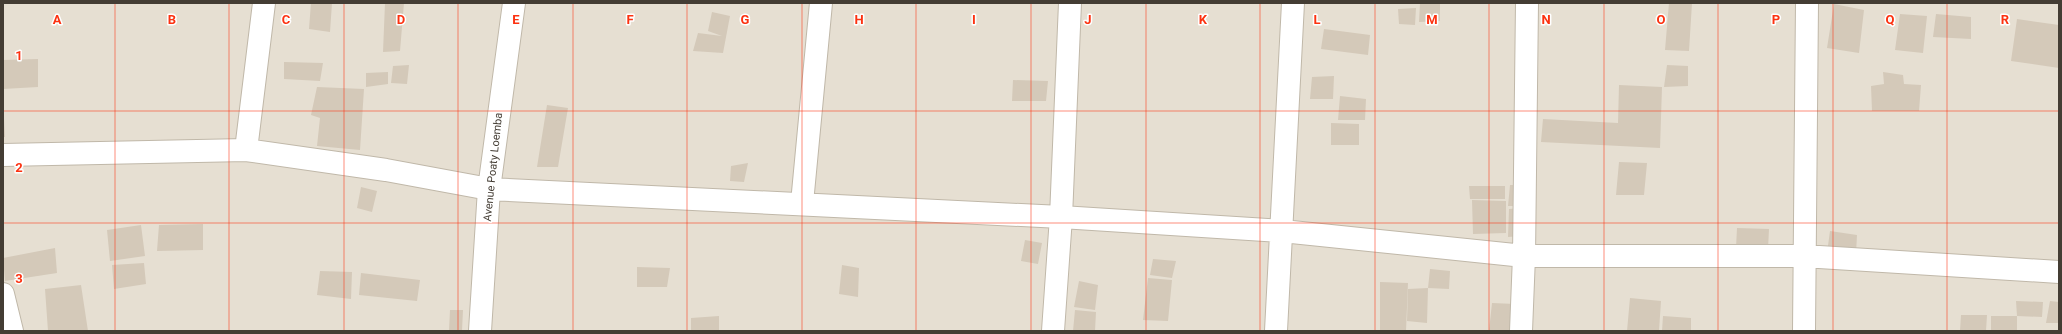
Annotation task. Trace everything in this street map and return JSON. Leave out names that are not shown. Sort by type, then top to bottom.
[{"type":"street","points":[[246,150],[264,3]]},
{"type":"street","name":"Avenue Poaty Loemba","points":[[480,331],[489,189],[514,3]]},
{"type":"street","points":[[802,204],[821,3]]},
{"type":"street","points":[[1053,331],[1061,217],[1070,3]]},
{"type":"street","points":[[1276,331],[1292,3]]},
{"type":"street","points":[[1521,331],[1524,256],[1527,3]]},
{"type":"street","points":[[1804,331],[1803,256],[1807,3]]},
{"type":"street","points":[[3,155],[246,150],[386,170],[489,189],[1061,217],[1282,231],[1524,256],[1803,256],[2059,272]]},
{"type":"street","points":[[3,294],[12,331]]},
{"type":"shaded area","points":[[3,3],[2059,3],[2059,331],[3,331]]},
{"type":"building","points":[[311,3],[332,3],[330,32],[309,29]]},
{"type":"building","points":[[385,3],[404,3],[400,51],[383,52]]},
{"type":"building","points":[[1420,3],[1440,3],[1440,21],[1419,22]]},
{"type":"building","points":[[1669,3],[1692,3],[1689,51],[1665,50]]},
{"type":"building","points":[[1834,4],[1864,10],[1859,53],[1827,48]]},
{"type":"building","points":[[1416,8],[1415,25],[1399,24],[1398,9]]},
{"type":"building","points":[[712,12],[730,16],[723,53],[693,51],[698,33],[722,36],[708,31]]},
{"type":"building","points":[[1900,14],[1927,16],[1923,53],[1895,50]]},
{"type":"building","points":[[1936,14],[1971,17],[1971,39],[1933,37]]},
{"type":"building","points":[[2017,19],[2059,25],[2059,68],[2011,61]]},
{"type":"building","points":[[1324,29],[1370,35],[1368,55],[1321,49]]},
{"type":"building","points":[[38,59],[38,87],[3,89],[3,60]]},
{"type":"building","points":[[284,62],[323,63],[320,81],[284,79]]},
{"type":"building","points":[[409,65],[407,84],[391,83],[393,66]]},
{"type":"building","points":[[1667,65],[1688,66],[1688,86],[1664,87]]},
{"type":"building","points":[[388,72],[388,84],[366,87],[366,73]]},
{"type":"building","points":[[1883,72],[1903,75],[1904,84],[1921,85],[1919,111],[1872,111],[1871,86],[1884,84]]},
{"type":"building","points":[[1334,76],[1333,99],[1310,99],[1312,77]]},
{"type":"building","points":[[1013,80],[1048,81],[1046,101],[1012,101]]},
{"type":"building","points":[[1619,85],[1662,87],[1660,148],[1541,142],[1543,119],[1618,123]]},
{"type":"building","points":[[317,87],[364,89],[360,150],[317,146],[320,118],[311,115]]},
{"type":"building","points":[[1340,96],[1366,99],[1365,120],[1338,120]]},
{"type":"building","points":[[3,99],[5,137],[3,137]]},
{"type":"building","points":[[547,105],[568,108],[558,167],[537,167]]},
{"type":"building","points":[[1331,123],[1359,124],[1359,145],[1331,145]]},
{"type":"building","points":[[1619,162],[1647,163],[1644,195],[1616,195]]},
{"type":"building","points":[[748,163],[744,182],[730,181],[731,166]]},
{"type":"building","points":[[1510,185],[1522,185],[1522,206],[1508,206]]},
{"type":"building","points":[[1469,186],[1505,186],[1505,199],[1470,199]]},
{"type":"building","points":[[361,187],[377,191],[372,212],[357,208]]},
{"type":"building","points":[[1472,200],[1506,201],[1506,233],[1473,234]]},
{"type":"building","points":[[1522,208],[1521,236],[1508,237],[1509,209]]},
{"type":"building","points":[[203,224],[203,250],[157,251],[159,225]]},
{"type":"building","points":[[141,225],[145,256],[110,261],[107,230]]},
{"type":"building","points":[[1737,228],[1769,229],[1768,249],[1736,248]]},
{"type":"building","points":[[1830,231],[1857,235],[1856,254],[1827,253]]},
{"type":"building","points":[[1025,240],[1042,243],[1038,264],[1021,261]]},
{"type":"building","points":[[55,248],[57,273],[5,281],[3,258]]},
{"type":"building","points":[[1153,259],[1176,261],[1172,278],[1150,275]]},
{"type":"building","points":[[144,263],[146,284],[114,289],[112,265]]},
{"type":"building","points":[[842,265],[859,268],[858,297],[839,294]]},
{"type":"building","points":[[637,267],[670,268],[667,287],[637,287]]},
{"type":"building","points":[[1430,269],[1450,271],[1449,289],[1428,288]]},
{"type":"building","points":[[320,271],[352,272],[351,299],[317,295]]},
{"type":"building","points":[[361,273],[420,280],[417,301],[359,295]]},
{"type":"building","points":[[1148,278],[1172,280],[1168,321],[1143,320]]},
{"type":"building","points":[[1079,281],[1098,285],[1095,310],[1074,307]]},
{"type":"building","points":[[1380,282],[1408,283],[1406,331],[1380,331]]},
{"type":"building","points":[[81,285],[88,331],[48,331],[45,289]]},
{"type":"building","points":[[1428,288],[1427,323],[1407,321],[1408,289]]},
{"type":"building","points":[[1630,298],[1661,301],[1659,331],[1627,331]]},
{"type":"building","points":[[2016,301],[2043,302],[2042,317],[2017,316]]},
{"type":"building","points":[[2050,301],[2059,302],[2059,323],[2046,323]]},
{"type":"building","points":[[1492,303],[1515,304],[1512,331],[1489,331]]},
{"type":"building","points":[[450,310],[463,310],[462,331],[449,331]]},
{"type":"building","points":[[1075,310],[1096,312],[1095,331],[1073,331]]},
{"type":"building","points":[[1961,315],[1987,315],[1986,331],[1960,331]]},
{"type":"building","points":[[719,316],[719,331],[691,331],[691,318]]},
{"type":"building","points":[[1663,316],[1691,318],[1691,331],[1662,331]]},
{"type":"building","points":[[1991,316],[2017,316],[2017,331],[1991,331]]}]
